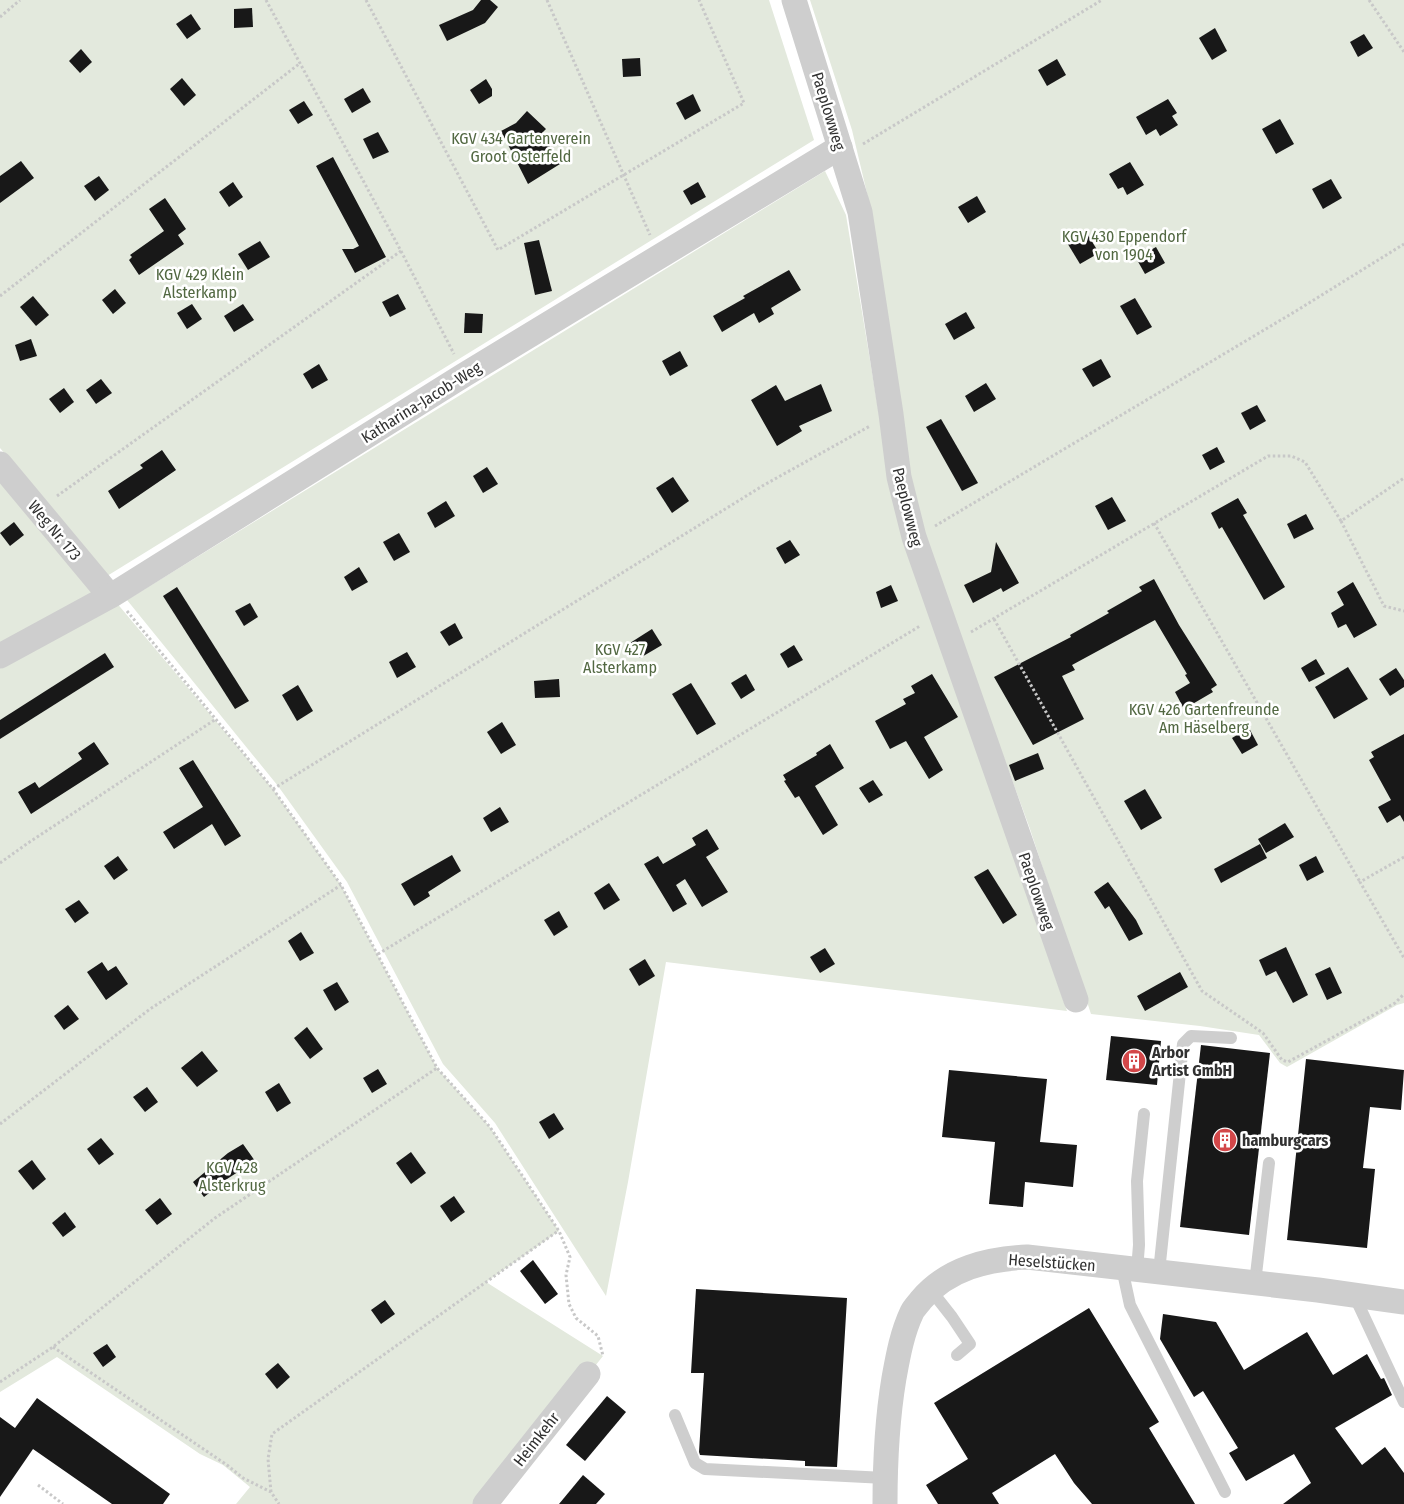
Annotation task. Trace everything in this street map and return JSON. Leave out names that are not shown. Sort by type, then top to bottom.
[{"type":"street","name":"Paeplowweg","points":[[794,0],[860,212],[899,477],[914,537],[1076,1000]]},
{"type":"street","name":"Katharina-Jacob-Weg","points":[[0,656],[112,595],[464,375],[660,257],[842,151]]},
{"type":"street","name":"Weg Nr. 173","points":[[0,464],[112,595]]},
{"type":"street","name":"Heselstücken","points":[[885,1504],[886,1446],[891,1399],[901,1343],[913,1311],[930,1289],[952,1274],[977,1264],[1002,1258],[1027,1257],[1404,1302]]},
{"type":"street","name":"Heimkehr","points":[[485,1504],[588,1374]]},
{"type":"lane","points":[[1225,1492],[1130,1305],[1140,1270],[1183,1044],[1191,1036],[1231,1038]]},
{"type":"lane","points":[[1140,1270],[1137,1181],[1144,1114]]},
{"type":"lane","points":[[1254,1283],[1269,1163]]},
{"type":"lane","points":[[930,1289],[970,1344],[957,1355]]},
{"type":"lane","points":[[1354,1295],[1404,1402]]},
{"type":"lane","points":[[675,1415],[695,1463],[705,1469],[885,1478]]},
{"type":"path","points":[[0,17],[20,0]]},
{"type":"path","points":[[266,0],[401,252],[464,375]]},
{"type":"path","points":[[366,0],[498,250],[744,103],[699,0]]},
{"type":"path","points":[[547,0],[660,257]]},
{"type":"path","points":[[842,151],[1102,0]]},
{"type":"path","points":[[1369,0],[1404,52]]},
{"type":"path","points":[[0,296],[299,64]]},
{"type":"path","points":[[914,537],[1296,311],[1404,244]]},
{"type":"path","points":[[38,510],[401,252]]},
{"type":"path","points":[[273,789],[764,485],[891,414]]},
{"type":"path","points":[[1404,611],[1384,606],[1341,521],[1304,462],[1291,456],[1268,456],[994,619],[1202,991],[1262,1033],[1282,1060],[1288,1062],[1395,1002],[1404,994]]},
{"type":"path","points":[[1341,521],[1404,478]]},
{"type":"path","points":[[1154,523],[1404,958]]},
{"type":"path","points":[[112,595],[273,789],[341,885],[437,1068],[490,1127],[559,1231],[570,1257],[566,1275],[569,1304],[576,1318],[598,1336],[602,1347],[603,1356],[588,1374]]},
{"type":"path","points":[[378,954],[940,613]]},
{"type":"path","points":[[0,863],[216,719]]},
{"type":"path","points":[[1360,882],[1404,857]]},
{"type":"path","points":[[0,1124],[150,1009],[341,885]]},
{"type":"path","points":[[0,1382],[53,1347],[215,1218],[437,1068]]},
{"type":"path","points":[[279,1504],[271,1492],[268,1459],[272,1434],[559,1231]]},
{"type":"path","points":[[53,1347],[227,1465],[243,1478],[271,1492]]},
{"type":"path","points":[[38,1485],[63,1504]]},
{"type":"green space","name":"KGV 429 Klein Alsterkamp","points":[[0,0],[769,0],[814,140],[107,576],[0,448]]},
{"type":"green space","points":[[810,0],[1404,0],[1404,1003],[1397,1005],[1287,1067],[1280,1063],[1259,1035],[1200,1026],[1091,1014],[1030,829],[925,542],[908,474],[871,210],[852,130]]},
{"type":"green space","name":"KGV 427 Alsterkamp","points":[[825,171],[846,215],[890,481],[905,542],[1067,1011],[666,962],[606,1296],[495,1123],[443,1064],[347,882],[278,786],[127,600]]},
{"type":"green space","name":"KGV 428 Alsterkrug","points":[[0,464],[273,789],[341,885],[437,1068],[490,1127],[559,1231],[486,1282],[603,1356],[485,1504],[236,1504],[250,1487],[223,1465],[200,1454],[57,1357],[0,1392]]},
{"type":"building","points":[[481,0],[490,0],[498,7],[485,23],[447,41],[439,25],[473,10]]},
{"type":"building","points":[[252,8],[253,27],[234,28],[234,9]]},
{"type":"building","points":[[191,14],[201,29],[187,39],[176,24]]},
{"type":"building","points":[[1215,28],[1227,51],[1212,60],[1199,38]]},
{"type":"building","points":[[1364,34],[1373,48],[1358,57],[1350,42]]},
{"type":"building","points":[[81,49],[92,62],[80,73],[69,61]]},
{"type":"building","points":[[640,58],[641,76],[623,77],[622,59]]},
{"type":"building","points":[[1057,59],[1066,75],[1047,86],[1038,70]]},
{"type":"building","points":[[182,78],[196,95],[184,106],[170,89]]},
{"type":"building","points":[[486,79],[492,89],[492,96],[479,104],[470,90]]},
{"type":"building","points":[[363,88],[371,102],[352,113],[344,99]]},
{"type":"building","points":[[693,94],[701,111],[685,120],[676,103]]},
{"type":"building","points":[[1168,99],[1177,113],[1172,116],[1178,125],[1160,136],[1156,129],[1146,135],[1136,117]]},
{"type":"building","points":[[304,101],[313,115],[298,124],[289,110]]},
{"type":"building","points":[[527,111],[546,129],[542,133],[560,164],[528,184],[501,131],[516,123]]},
{"type":"building","points":[[1280,119],[1294,144],[1276,154],[1262,129]]},
{"type":"building","points":[[378,132],[389,152],[373,159],[363,139]]},
{"type":"building","points":[[333,157],[386,257],[355,273],[342,249],[353,249],[359,246],[316,166]]},
{"type":"building","points":[[21,161],[34,178],[0,203],[0,176]]},
{"type":"building","points":[[1130,162],[1144,185],[1127,195],[1123,187],[1118,189],[1109,174]]},
{"type":"building","points":[[99,176],[109,190],[95,201],[84,186]]},
{"type":"building","points":[[1331,179],[1342,198],[1323,209],[1312,189]]},
{"type":"building","points":[[233,182],[243,197],[229,207],[219,192]]},
{"type":"building","points":[[698,182],[706,197],[691,205],[683,191]]},
{"type":"building","points":[[977,196],[986,212],[968,223],[958,207]]},
{"type":"building","points":[[165,198],[186,229],[178,235],[184,244],[139,275],[129,260],[132,257],[130,255],[164,231],[149,209]]},
{"type":"building","points":[[1085,230],[1099,253],[1080,264],[1066,241]]},
{"type":"building","points":[[539,240],[552,291],[535,295],[524,243]]},
{"type":"building","points":[[260,241],[270,257],[248,270],[238,254]]},
{"type":"building","points":[[1156,247],[1165,263],[1145,274],[1136,258]]},
{"type":"building","points":[[789,270],[801,290],[771,308],[774,314],[759,323],[754,313],[722,332],[713,316],[745,298],[743,296]]},
{"type":"building","points":[[115,289],[126,303],[113,314],[102,300]]},
{"type":"building","points":[[398,294],[406,309],[390,317],[382,302]]},
{"type":"building","points":[[33,296],[49,315],[36,326],[20,307]]},
{"type":"building","points":[[1135,298],[1152,327],[1137,335],[1120,306]]},
{"type":"building","points":[[192,304],[202,319],[187,329],[177,313]]},
{"type":"building","points":[[243,304],[254,320],[234,332],[224,316]]},
{"type":"building","points":[[966,312],[975,328],[954,340],[945,324]]},
{"type":"building","points":[[465,313],[483,314],[482,333],[464,333]]},
{"type":"building","points":[[31,339],[37,356],[20,361],[15,345]]},
{"type":"building","points":[[680,351],[688,366],[670,376],[662,361]]},
{"type":"building","points":[[1101,359],[1111,377],[1093,387],[1082,369]]},
{"type":"building","points":[[319,364],[328,380],[312,389],[303,374]]},
{"type":"building","points":[[101,379],[112,393],[96,404],[86,390]]},
{"type":"building","points":[[986,383],[996,399],[974,412],[965,396]]},
{"type":"building","points":[[821,384],[832,411],[799,426],[802,431],[777,446],[751,400],[776,385],[785,401]]},
{"type":"building","points":[[64,388],[74,402],[60,413],[49,399]]},
{"type":"building","points":[[1257,405],[1266,421],[1250,430],[1241,413]]},
{"type":"building","points":[[941,419],[978,483],[962,491],[926,427]]},
{"type":"building","points":[[1217,447],[1225,462],[1210,470],[1202,455]]},
{"type":"building","points":[[162,450],[176,470],[119,509],[108,491],[143,468],[140,465]]},
{"type":"building","points":[[487,467],[498,484],[483,493],[473,476]]},
{"type":"building","points":[[673,477],[689,501],[672,513],[656,488]]},
{"type":"building","points":[[1112,497],[1126,521],[1108,530],[1095,506]]},
{"type":"building","points":[[1238,498],[1247,513],[1243,515],[1285,587],[1264,600],[1222,527],[1219,529],[1211,513]]},
{"type":"building","points":[[446,501],[455,516],[435,528],[427,513]]},
{"type":"building","points":[[1306,514],[1314,529],[1294,539],[1287,524]]},
{"type":"building","points":[[14,522],[24,535],[10,546],[0,533]]},
{"type":"building","points":[[399,533],[410,552],[394,561],[383,542]]},
{"type":"building","points":[[790,540],[800,555],[785,564],[776,548]]},
{"type":"building","points":[[996,542],[1019,583],[1003,592],[1001,588],[973,603],[964,585],[991,572]]},
{"type":"building","points":[[359,567],[368,582],[352,591],[344,577]]},
{"type":"building","points":[[1154,579],[1179,625],[1217,685],[1211,689],[1213,692],[1184,709],[1175,692],[1190,683],[1185,675],[1187,674],[1155,620],[1072,665],[1075,670],[1062,676],[1084,719],[1033,745],[994,677],[1071,637],[1070,635],[1109,613],[1107,611],[1142,591],[1139,587]]},
{"type":"building","points":[[1353,582],[1377,625],[1354,638],[1346,624],[1338,628],[1331,613],[1344,605],[1337,592]]},
{"type":"building","points":[[891,585],[898,601],[881,608],[876,592]]},
{"type":"building","points":[[177,587],[249,701],[235,709],[163,596]]},
{"type":"building","points":[[250,603],[258,617],[244,626],[235,611]]},
{"type":"building","points":[[455,623],[463,638],[449,646],[440,632]]},
{"type":"building","points":[[652,629],[662,645],[640,658],[630,643]]},
{"type":"building","points":[[794,645],[803,660],[788,668],[780,654]]},
{"type":"building","points":[[407,652],[416,667],[397,678],[389,662]]},
{"type":"building","points":[[105,653],[114,667],[0,739],[0,720]]},
{"type":"building","points":[[1316,659],[1325,674],[1309,682],[1301,668]]},
{"type":"building","points":[[1348,667],[1368,699],[1334,719],[1315,687]]},
{"type":"building","points":[[1396,668],[1404,680],[1404,687],[1390,696],[1379,679]]},
{"type":"building","points":[[746,674],[755,690],[741,699],[731,683]]},
{"type":"building","points":[[932,674],[958,717],[924,737],[943,770],[929,779],[906,741],[890,749],[875,721],[906,704],[903,699],[915,693],[911,686]]},
{"type":"building","points":[[559,679],[560,697],[535,698],[534,681]]},
{"type":"building","points":[[691,683],[716,724],[697,735],[672,694]]},
{"type":"building","points":[[298,685],[313,711],[297,721],[282,695]]},
{"type":"building","points":[[502,722],[516,745],[501,754],[487,732]]},
{"type":"building","points":[[1249,728],[1258,745],[1242,754],[1232,738]]},
{"type":"building","points":[[1404,734],[1404,822],[1400,815],[1387,823],[1378,807],[1391,800],[1369,760],[1374,757],[1371,752]]},
{"type":"building","points":[[94,742],[109,764],[31,814],[18,792],[35,782],[39,788],[82,759],[78,753]]},
{"type":"building","points":[[830,744],[844,768],[815,786],[838,825],[823,835],[799,796],[795,798],[784,781],[786,780],[783,775],[817,755],[816,753]]},
{"type":"building","points":[[1038,753],[1044,769],[1015,781],[1009,765]]},
{"type":"building","points":[[193,760],[241,836],[225,846],[212,824],[174,849],[163,832],[203,807],[179,768]]},
{"type":"building","points":[[873,780],[883,795],[869,803],[859,788]]},
{"type":"building","points":[[1145,789],[1162,818],[1141,830],[1124,801]]},
{"type":"building","points":[[500,807],[509,822],[491,832],[483,818]]},
{"type":"building","points":[[1285,823],[1294,837],[1266,853],[1258,839]]},
{"type":"building","points":[[707,829],[719,849],[706,857],[728,892],[702,907],[685,879],[676,885],[687,904],[673,912],[644,864],[658,856],[663,864],[696,845],[692,838]]},
{"type":"building","points":[[1260,844],[1267,858],[1221,883],[1214,869]]},
{"type":"building","points":[[452,855],[461,871],[428,892],[430,896],[414,906],[401,884]]},
{"type":"building","points":[[118,856],[128,870],[114,880],[104,866]]},
{"type":"building","points":[[1316,856],[1324,872],[1307,881],[1299,865]]},
{"type":"building","points":[[988,869],[1017,915],[1003,924],[974,877]]},
{"type":"building","points":[[1108,882],[1136,920],[1143,934],[1129,941],[1109,906],[1105,909],[1094,892]]},
{"type":"building","points":[[609,883],[620,900],[604,910],[594,893]]},
{"type":"building","points":[[79,900],[89,913],[75,923],[65,909]]},
{"type":"building","points":[[559,911],[568,927],[554,936],[544,920]]},
{"type":"building","points":[[301,932],[314,953],[300,961],[288,941]]},
{"type":"building","points":[[1286,947],[1308,995],[1293,1003],[1276,971],[1266,976],[1259,960]]},
{"type":"building","points":[[825,948],[835,964],[820,973],[810,957]]},
{"type":"building","points":[[645,959],[655,976],[639,986],[629,969]]},
{"type":"building","points":[[102,962],[108,971],[116,966],[128,984],[106,1000],[87,972]]},
{"type":"building","points":[[1330,967],[1342,993],[1327,1000],[1315,974]]},
{"type":"building","points":[[1180,972],[1188,987],[1145,1011],[1137,996]]},
{"type":"building","points":[[337,982],[349,1002],[335,1011],[323,990]]},
{"type":"building","points":[[68,1005],[79,1019],[64,1030],[54,1016]]},
{"type":"building","points":[[307,1027],[323,1049],[310,1059],[294,1038]]},
{"type":"building","name":"Arbor Artist GmbH","points":[[1111,1036],[1161,1041],[1157,1085],[1106,1080]]},
{"type":"building","name":"hamburgcars","points":[[1201,1045],[1270,1053],[1249,1235],[1180,1227]]},
{"type":"building","points":[[202,1051],[218,1071],[197,1087],[181,1068]]},
{"type":"building","points":[[1306,1059],[1404,1070],[1401,1110],[1370,1107],[1363,1168],[1375,1169],[1367,1248],[1287,1240]]},
{"type":"building","points":[[378,1069],[387,1084],[372,1093],[363,1078]]},
{"type":"building","points":[[949,1070],[1047,1079],[1040,1142],[1077,1145],[1073,1187],[1025,1182],[1023,1207],[989,1204],[995,1142],[942,1137]]},
{"type":"building","points":[[279,1083],[291,1103],[277,1112],[265,1092]]},
{"type":"building","points":[[147,1087],[158,1102],[145,1112],[133,1097]]},
{"type":"building","points":[[554,1113],[564,1129],[549,1139],[539,1122]]},
{"type":"building","points":[[101,1138],[114,1154],[99,1165],[87,1149]]},
{"type":"building","points":[[243,1144],[255,1161],[204,1197],[193,1182],[228,1153]]},
{"type":"building","points":[[411,1152],[426,1173],[411,1184],[396,1163]]},
{"type":"building","points":[[32,1160],[46,1179],[33,1190],[18,1171]]},
{"type":"building","points":[[454,1196],[465,1212],[451,1222],[440,1206]]},
{"type":"building","points":[[160,1198],[172,1214],[157,1225],[145,1210]]},
{"type":"building","points":[[65,1212],[76,1227],[63,1237],[52,1223]]},
{"type":"building","points":[[533,1260],[558,1294],[545,1304],[520,1271]]},
{"type":"building","points":[[696,1289],[847,1298],[837,1467],[805,1466],[805,1461],[700,1455],[704,1373],[691,1373]]},
{"type":"building","points":[[385,1300],[395,1314],[381,1324],[371,1310]]},
{"type":"building","points":[[1089,1308],[1159,1422],[1149,1428],[1195,1504],[1092,1504],[1074,1483],[1055,1454],[992,1493],[999,1504],[938,1504],[926,1485],[968,1459],[934,1403]]},
{"type":"building","points":[[1163,1314],[1216,1322],[1244,1370],[1307,1332],[1333,1375],[1367,1354],[1381,1379],[1384,1378],[1392,1395],[1335,1428],[1362,1465],[1385,1447],[1404,1473],[1404,1504],[1283,1504],[1311,1483],[1294,1454],[1246,1481],[1229,1453],[1238,1448],[1203,1391],[1194,1397],[1160,1339]]},
{"type":"building","points":[[107,1344],[116,1357],[103,1367],[93,1353]]},
{"type":"building","points":[[278,1363],[290,1377],[277,1389],[265,1374]]},
{"type":"building","points":[[607,1396],[626,1412],[585,1461],[566,1445]]},
{"type":"building","points":[[37,1398],[170,1494],[163,1504],[112,1504],[33,1449],[0,1497],[0,1417],[15,1428]]},
{"type":"building","points":[[583,1475],[605,1494],[596,1504],[559,1504]]},
{"type":"place","name":"Arbor Artist GmbH","points":[[1134,1061]]},
{"type":"place","name":"hamburgcars","points":[[1225,1140]]},
{"type":"park label","name":"KGV 434 Gartenverein Groot Osterfeld","points":[[521,147]]},
{"type":"park label","name":"KGV 430 Eppendorf von 1904","points":[[1124,245]]},
{"type":"park label","name":"KGV 426 Gartenfreunde Am Häselberg","points":[[1204,718]]}]
